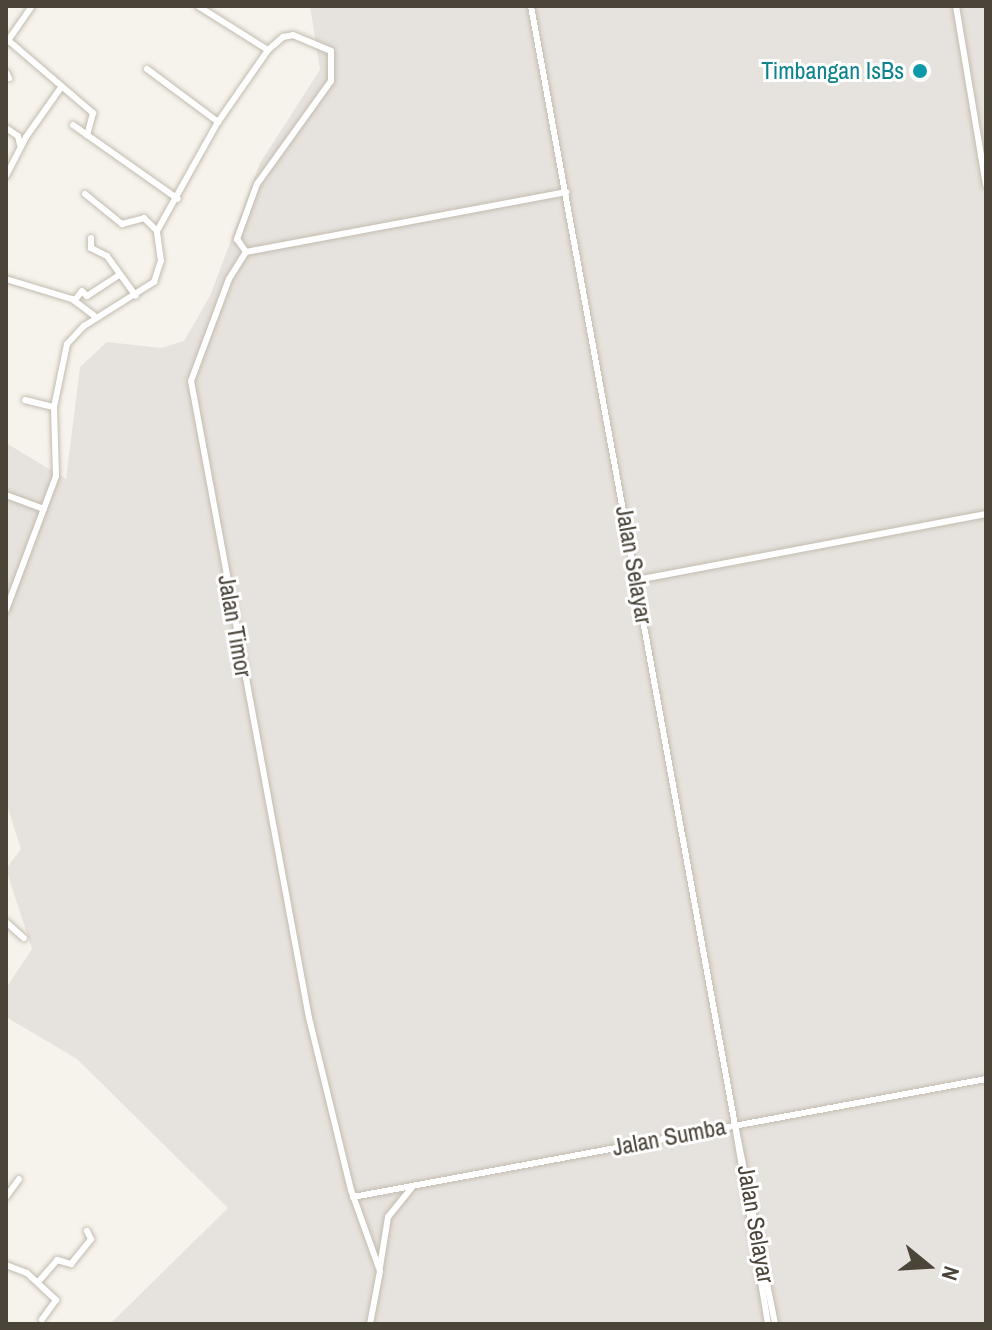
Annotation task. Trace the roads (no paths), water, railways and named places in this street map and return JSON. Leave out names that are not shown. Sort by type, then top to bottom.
[{"type":"street","points":[[32,6],[8,42],[94,115],[87,135]]},
{"type":"street","points":[[198,6],[268,50]]},
{"type":"street","name":"Jalan Selayar","points":[[531,6],[762,1275],[768,1324]]},
{"type":"street","points":[[956,6],[986,185]]},
{"type":"street","points":[[6,610],[58,462],[54,407],[67,344],[97,318],[136,296],[159,273],[157,231],[178,199],[218,122],[268,50],[285,35],[329,48],[333,72],[328,89],[257,184],[237,239],[246,252],[566,192]]},
{"type":"street","points":[[147,69],[218,122]]},
{"type":"street","points":[[6,176],[20,145],[60,89]]},
{"type":"street","points":[[73,125],[178,199]]},
{"type":"street","points":[[6,128],[18,136],[20,145]]},
{"type":"street","points":[[85,194],[122,224],[145,218],[157,231]]},
{"type":"street","points":[[75,300],[82,291],[87,296],[121,271],[107,256],[91,248],[91,238]]},
{"type":"street","name":"Jalan Timor","points":[[246,252],[229,279],[192,384],[309,1018],[353,1197],[380,1271],[370,1324]]},
{"type":"street","points":[[118,276],[136,296]]},
{"type":"street","points":[[6,279],[75,300],[97,318]]},
{"type":"street","points":[[25,400],[54,407]]},
{"type":"street","points":[[6,495],[44,509]]},
{"type":"street","points":[[637,580],[986,514]]},
{"type":"street","points":[[6,922],[24,938]]},
{"type":"street","name":"Jalan Sumba","points":[[353,1197],[986,1079]]},
{"type":"street","points":[[6,1197],[19,1179]]},
{"type":"street","points":[[380,1271],[388,1217],[415,1185]]},
{"type":"street","points":[[39,1281],[57,1260],[71,1264],[91,1239],[87,1231]]},
{"type":"street","points":[[6,1265],[39,1281],[56,1300],[42,1319]]},
{"type":"street","name":"Jalan Selayar","points":[[762,1275],[775,1324]]},
{"type":"place","name":"Timbangan IsBs","points":[[920,71]]}]
